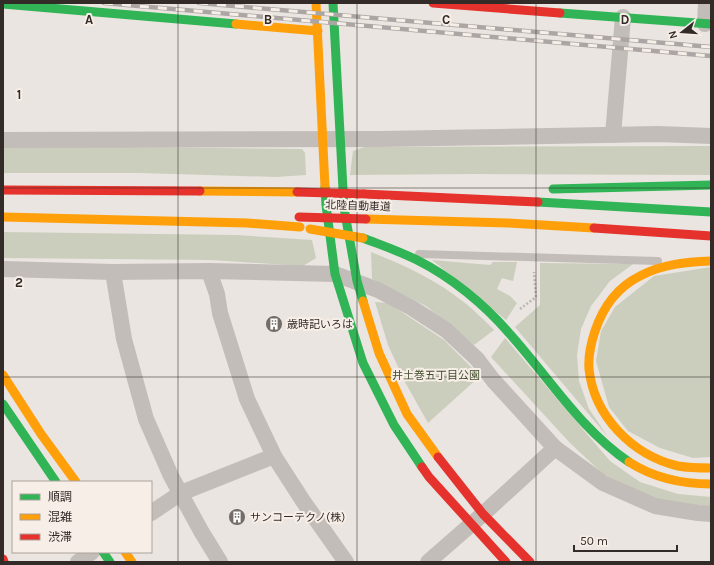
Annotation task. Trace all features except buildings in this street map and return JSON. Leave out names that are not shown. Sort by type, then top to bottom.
[{"type":"main road","points":[[316,3],[326,205],[335,274],[363,363],[394,425],[429,477],[506,562]]},
{"type":"main road","points":[[333,3],[344,208],[357,281],[379,353],[407,414],[443,465],[483,514],[530,562]]},
{"type":"main road","points":[[433,3],[566,8],[623,17],[708,24]]},
{"type":"main road","points":[[3,4],[318,31]]},
{"type":"main road","points":[[542,189],[711,185]]},
{"type":"main road","name":"北陸自動車道","points":[[3,190],[364,192],[711,212]]},
{"type":"main road","points":[[364,192],[473,190]]},
{"type":"main road","name":"北陸自動車道","points":[[3,213],[292,217],[508,223],[711,236]]},
{"type":"main road","points":[[3,217],[247,223],[300,227],[364,238],[403,254],[433,269],[488,312],[515,339],[584,422],[603,442],[624,459],[645,472],[668,480],[692,484],[711,484]]},
{"type":"main road","points":[[711,261],[692,262],[668,266],[648,272],[630,282],[614,296],[602,312],[594,331],[589,351],[589,371],[593,390],[600,408],[608,422],[621,436],[654,458],[673,465],[694,468],[711,468]]},
{"type":"main road","points":[[3,375],[41,434],[75,481]]},
{"type":"main road","points":[[3,404],[55,481]]},
{"type":"main road","points":[[104,553],[110,562]]},
{"type":"main road","points":[[126,553],[132,562]]},
{"type":"street","points":[[706,3],[708,24]]},
{"type":"street","points":[[613,135],[623,17]]},
{"type":"street","points":[[3,140],[341,139],[658,134],[711,136]]},
{"type":"street","points":[[3,269],[113,272],[210,271],[335,274],[357,281],[412,308],[446,330],[477,359],[493,380],[555,448],[603,483],[655,506],[711,514]]},
{"type":"street","points":[[210,271],[217,294],[220,313],[247,399],[274,456],[303,501],[346,562]]},
{"type":"street","points":[[113,272],[124,339],[146,419],[171,476],[220,562]]},
{"type":"street","points":[[428,562],[555,448]]},
{"type":"street","points":[[152,512],[181,493],[274,456]]},
{"type":"street","points":[[78,562],[91,553]]},
{"type":"lane","points":[[403,254],[692,262]]},
{"type":"path","points":[[520,309],[536,297],[534,272]]},
{"type":"green space","points":[[47,146],[302,149],[305,153],[306,175],[276,177],[141,173],[3,173],[3,147]]},
{"type":"green space","points":[[711,146],[711,175],[350,175],[353,151],[364,147]]},
{"type":"green space","points":[[3,232],[237,235],[312,240],[316,258],[303,266],[212,260],[3,258]]},
{"type":"green space","points":[[371,252],[408,268],[443,287],[469,306],[494,330],[474,345],[426,306],[372,279]]},
{"type":"green space","points":[[432,260],[490,265],[493,262],[517,262],[513,281],[502,278],[497,289],[510,296],[517,303],[506,320]]},
{"type":"green space","points":[[540,263],[633,264],[610,281],[591,306],[581,329],[577,355],[579,381],[589,409],[608,437],[515,327],[540,305]]},
{"type":"green space","points":[[711,267],[711,457],[693,458],[660,448],[628,431],[609,407],[596,361],[601,331],[615,307],[654,276]]},
{"type":"green space","name":"井土巻五丁目公園","points":[[375,302],[388,303],[444,340],[480,376],[428,423],[405,382],[388,345]]},
{"type":"green space","points":[[505,338],[610,461],[640,482],[678,494],[711,497],[711,507],[646,498],[602,473],[570,443],[491,357]]},
{"type":"railway","points":[[104,3],[711,56]]},
{"type":"railway","points":[[199,3],[711,47]]},
{"type":"traffic: fast","points":[[333,3],[344,208],[357,281],[363,301]]},
{"type":"traffic: fast","points":[[3,4],[236,24]]},
{"type":"traffic: fast","points":[[560,13],[711,24]]},
{"type":"traffic: fast","points":[[553,189],[711,185]]},
{"type":"traffic: fast","points":[[325,187],[335,274],[363,363],[394,425],[422,467]]},
{"type":"traffic: fast","points":[[538,202],[711,212]]},
{"type":"traffic: fast","points":[[363,238],[404,254],[430,267],[442,274],[478,302],[509,333],[565,401],[595,434],[611,449],[629,462]]},
{"type":"traffic: fast","points":[[3,404],[55,481]]},
{"type":"traffic: fast","points":[[104,553],[110,562]]},
{"type":"traffic: slow","points":[[316,3],[325,187]]},
{"type":"traffic: slow","points":[[236,24],[318,31]]},
{"type":"traffic: slow","points":[[200,191],[297,192]]},
{"type":"traffic: slow","points":[[3,217],[247,223],[300,227]]},
{"type":"traffic: slow","points":[[366,219],[508,223],[594,228]]},
{"type":"traffic: slow","points":[[310,229],[363,238]]},
{"type":"traffic: slow","points":[[711,261],[666,266],[648,272],[625,286],[612,299],[602,314],[595,331],[589,354],[589,369],[592,386],[607,417],[618,431],[645,453],[661,461],[690,468],[711,468]]},
{"type":"traffic: slow","points":[[363,301],[379,353],[407,414],[438,457]]},
{"type":"traffic: slow","points":[[3,375],[41,434],[75,481]]},
{"type":"traffic: slow","points":[[629,462],[638,468],[668,479],[689,483],[711,484]]},
{"type":"traffic: slow","points":[[126,553],[132,562]]},
{"type":"traffic: jam","points":[[433,3],[560,13]]},
{"type":"traffic: jam","points":[[3,190],[200,191]]},
{"type":"traffic: jam","points":[[297,192],[364,194]]},
{"type":"traffic: jam","points":[[364,194],[538,202]]},
{"type":"traffic: jam","points":[[299,217],[366,219]]},
{"type":"traffic: jam","points":[[594,228],[711,236]]},
{"type":"traffic: jam","points":[[438,457],[483,514],[530,562]]},
{"type":"traffic: jam","points":[[422,467],[429,477],[506,562]]},
{"type":"place","name":"歳時記いろは","points":[[274,324]]},
{"type":"place","name":"サンコーテクノ(株)","points":[[237,517]]}]
